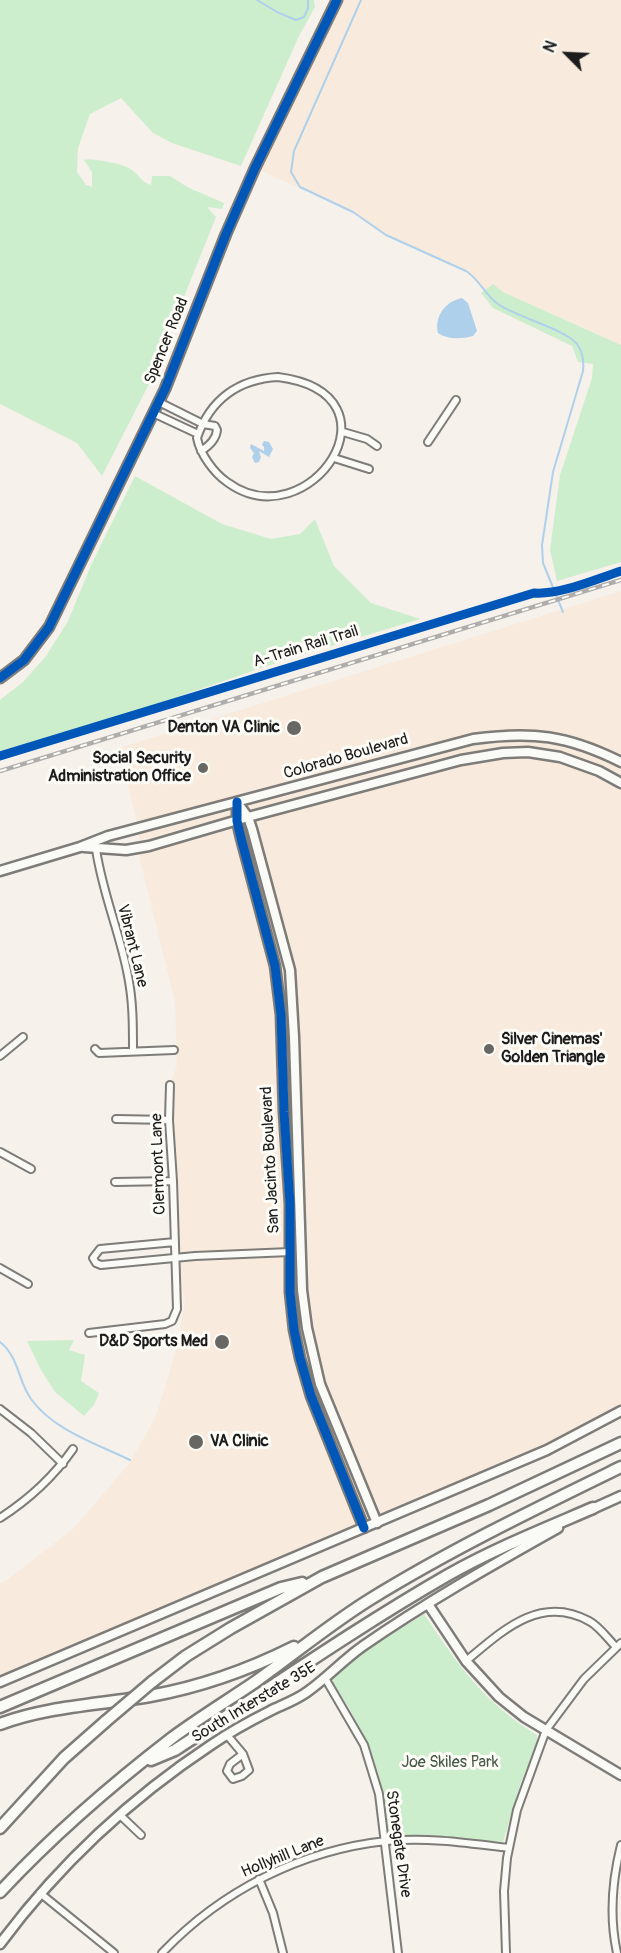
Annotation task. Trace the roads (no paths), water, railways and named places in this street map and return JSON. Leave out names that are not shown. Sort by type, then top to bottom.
[{"type":"highway","points":[[571,1466],[621,1438]]},
{"type":"highway","points":[[0,1828],[64,1758],[106,1721],[186,1656],[231,1628],[322,1577],[621,1443]]},
{"type":"highway","points":[[0,1892],[74,1819],[132,1769],[174,1737],[275,1668],[316,1636],[368,1601],[483,1534],[621,1467]]},
{"type":"highway","points":[[132,1769],[175,1750],[374,1619],[450,1574],[508,1544],[593,1508]]},
{"type":"highway","points":[[0,1707],[281,1588],[322,1577]]},
{"type":"highway","points":[[0,1724],[58,1708],[149,1696],[202,1684],[227,1677],[268,1660],[316,1636]]},
{"type":"main road","name":"Spencer Road","points":[[0,678],[24,660],[49,627],[159,402],[236,212],[337,0]]},
{"type":"main road","name":"Colorado Boulevard","points":[[0,871],[80,847],[108,836],[473,739],[512,734],[556,738],[586,746],[621,762]]},
{"type":"main road","name":"Colorado Boulevard","points":[[80,847],[126,849],[149,846],[461,760],[503,753],[528,752],[560,758],[602,772],[621,783]]},
{"type":"main road","points":[[602,772],[611,758]]},
{"type":"main road","name":"San Jacinto Boulevard","points":[[237,802],[248,817],[290,970],[302,1238],[302,1290],[312,1355],[325,1397],[378,1523]]},
{"type":"main road","name":"San Jacinto Boulevard","points":[[237,802],[237,821],[275,966],[281,1015],[294,1330],[311,1396],[364,1528]]},
{"type":"main road","points":[[260,906],[271,898]]},
{"type":"main road","points":[[260,906],[274,909]]},
{"type":"main road","points":[[283,1086],[296,1086]]},
{"type":"main road","points":[[290,1238],[302,1238]]},
{"type":"main road","points":[[290,1252],[302,1248]]},
{"type":"main road","points":[[300,1358],[312,1355]]},
{"type":"main road","points":[[0,1682],[547,1450],[621,1411]]},
{"type":"main road","name":"South Interstate 35E","points":[[0,1944],[58,1873],[120,1815],[184,1764],[241,1725],[302,1695],[362,1646],[494,1563],[593,1508],[621,1496]]},
{"type":"main road","points":[[428,1604],[466,1661],[499,1697],[515,1711],[621,1775]]},
{"type":"street","points":[[278,377],[303,382],[325,395],[339,414],[343,432],[341,444],[334,458],[305,486],[284,494],[263,496],[230,484],[219,475],[201,451],[197,438],[203,424],[218,402],[235,388],[256,379],[278,377]]},
{"type":"street","points":[[428,442],[456,400]]},
{"type":"street","points":[[159,402],[203,424],[214,426],[217,434],[208,447],[201,451]]},
{"type":"street","points":[[153,413],[198,434]]},
{"type":"street","points":[[343,432],[367,439],[377,446]]},
{"type":"street","points":[[334,458],[369,469]]},
{"type":"street","name":"Vibrant Lane","points":[[96,849],[98,866],[128,973],[133,1003],[133,1050]]},
{"type":"street","points":[[0,1056],[23,1037]]},
{"type":"street","points":[[95,1049],[99,1053],[174,1050]]},
{"type":"street","name":"Clermont Lane","points":[[89,1333],[165,1324],[172,1321],[177,1309],[169,1120],[170,1085]]},
{"type":"street","points":[[116,1119],[169,1120]]},
{"type":"street","points":[[0,1152],[31,1169]]},
{"type":"street","points":[[115,1182],[173,1181]]},
{"type":"street","points":[[175,1242],[100,1249],[93,1258],[101,1265],[175,1258],[290,1252]]},
{"type":"street","points":[[0,1268],[28,1284]]},
{"type":"street","points":[[0,1409],[31,1433],[63,1464]]},
{"type":"street","points":[[0,1518],[33,1493],[63,1464],[73,1449]]},
{"type":"street","points":[[466,1661],[515,1623],[532,1614],[564,1611],[591,1622],[619,1645],[584,1679],[546,1730],[517,1810],[509,1848],[504,1891],[507,1953]]},
{"type":"street","name":"Stonegate Drive","points":[[325,1678],[364,1745],[379,1794],[398,1953]]},
{"type":"street","points":[[227,1735],[243,1754]]},
{"type":"street","points":[[120,1815],[141,1835]]},
{"type":"street","name":"Hollyhill Lane","points":[[162,1953],[202,1915],[236,1891],[322,1853],[386,1841],[442,1840],[509,1848]]},
{"type":"street","points":[[617,1953],[612,1919],[612,1889],[621,1845]]},
{"type":"street","points":[[259,1879],[273,1913],[283,1953]]},
{"type":"street","points":[[40,1893],[114,1953]]},
{"type":"water","points":[[462,298],[468,303],[477,331],[473,336],[459,338],[450,338],[438,333],[438,321],[442,310],[451,302]]},
{"type":"water","points":[[264,441],[269,442],[273,449],[269,457],[259,451],[261,457],[259,462],[255,463],[252,457],[254,453],[250,448],[251,444],[264,451],[262,445]]},
{"type":"waterway","points":[[257,0],[296,20],[304,17],[308,8],[308,0]]},
{"type":"waterway","points":[[361,0],[294,151],[291,172],[300,187],[353,212],[386,235],[466,271],[498,304],[562,333],[579,347],[583,357],[583,371],[553,472],[542,545],[543,563],[563,612]]},
{"type":"waterway","points":[[0,1342],[11,1355],[27,1392],[40,1410],[63,1428],[130,1460]]},
{"type":"railway","points":[[0,771],[621,580]]},
{"type":"place","name":"Denton VA Clinic","points":[[294,728]]},
{"type":"place","name":"Social Security Administration Office","points":[[203,768]]},
{"type":"place","name":"Silver Cinemas' Golden Triangle","points":[[489,1049]]},
{"type":"place","name":"D&D Sports Med","points":[[222,1342]]},
{"type":"place","name":"VA Clinic","points":[[196,1442]]},
{"type":"park label","name":"Joe Skiles Park","points":[[450,1763]]}]
